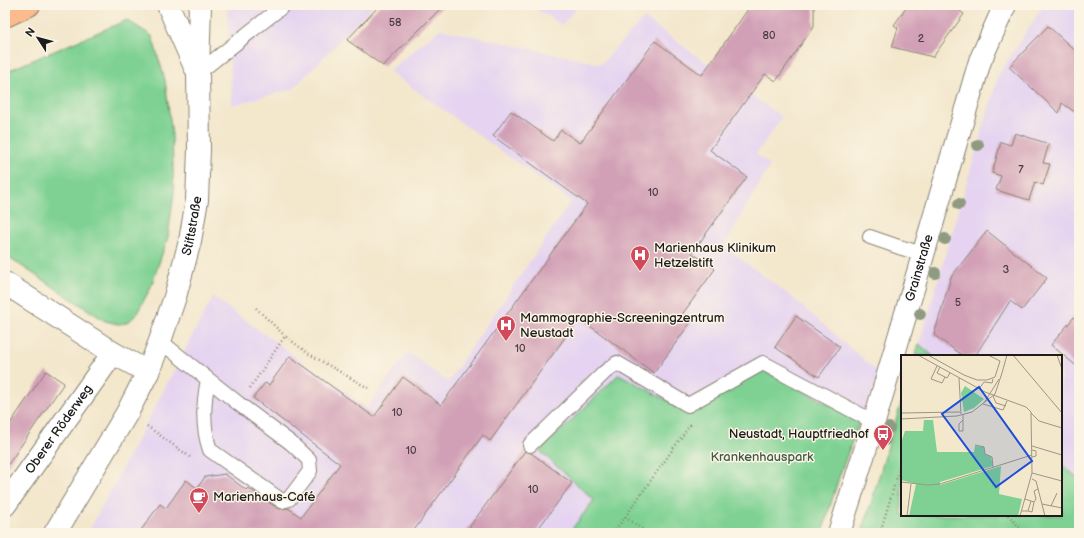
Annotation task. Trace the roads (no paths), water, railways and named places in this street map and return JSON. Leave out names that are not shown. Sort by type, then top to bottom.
[{"type":"main road","points":[[5,16],[26,6]]},
{"type":"street","name":"Stiftstraße","points":[[168,5],[198,73]]},
{"type":"street","name":"Stiftstraße","points":[[55,533],[127,413],[148,372],[175,297],[190,241],[197,200],[199,149],[198,73],[200,5]]},
{"type":"street","name":"Grainstraße","points":[[839,533],[874,422],[980,61],[1005,5]]},
{"type":"street","points":[[5,283],[112,353],[148,372]]},
{"type":"street","name":"Oberer Röderweg","points":[[5,505],[112,353]]},
{"type":"lane","points":[[198,73],[267,11],[284,5]]},
{"type":"lane","points":[[870,237],[899,248],[923,254]]},
{"type":"lane","points":[[160,341],[208,380],[291,443],[309,460],[310,471],[289,499],[282,501],[210,450],[205,428],[204,411],[208,380]]},
{"type":"lane","points":[[530,445],[605,372],[617,363],[688,405],[763,364],[874,422]]},
{"type":"place","name":"Marienhaus Klinikum Hetzelstift","points":[[640,272]]},
{"type":"place","name":"Mammographie-Screeningzentrum Neustadt","points":[[506,342]]},
{"type":"place","name":"Neustadt, Hauptfriedhof","points":[[883,451]]},
{"type":"place","name":"Marienhaus-Café","points":[[199,514]]},
{"type":"park label","name":"Krankenhauspark","points":[[762,457]]}]
